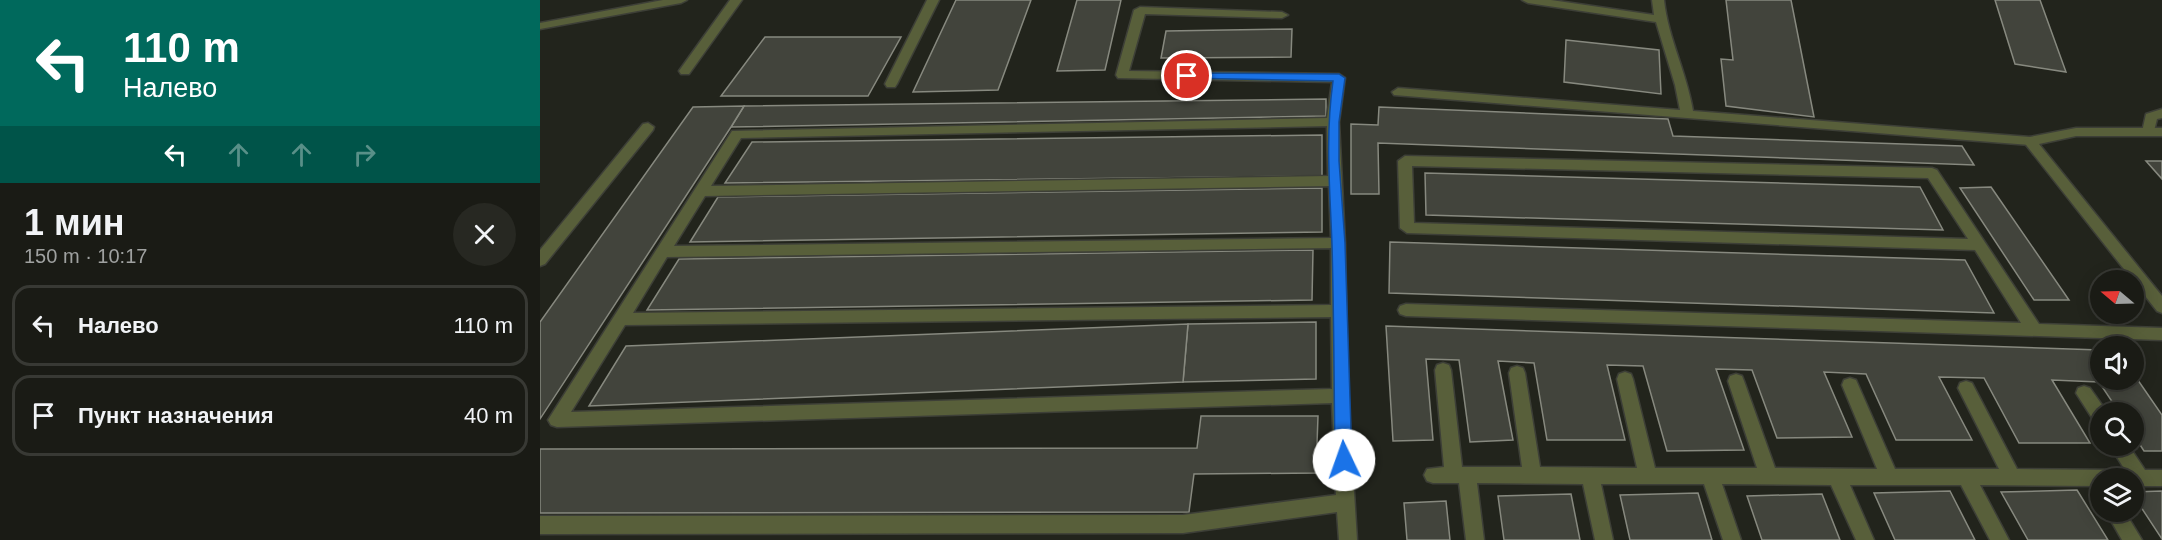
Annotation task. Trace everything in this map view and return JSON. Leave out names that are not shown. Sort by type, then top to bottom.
[{"type":"street","points":[[540,26],[681,0]]},
{"type":"street","points":[[685,71],[736,0]]},
{"type":"street","points":[[891,84],[933,0]]},
{"type":"street","points":[[1528,0],[1659,19]]},
{"type":"street","points":[[1658,0],[1659,19],[1686,99],[1687,114]]},
{"type":"street","points":[[1282,15],[1140,10],[1122,75],[1339,78],[1333,122],[1334,181],[1338,243],[1340,396],[1348,540]]},
{"type":"street","points":[[1398,92],[2030,141],[2076,132],[2155,132],[2151,117],[2162,114]]},
{"type":"street","points":[[1333,122],[737,134],[557,420],[1340,396]]},
{"type":"street","points":[[540,260],[648,127]]},
{"type":"street","points":[[2030,141],[2162,307]]},
{"type":"street","points":[[1979,245],[1407,228],[1404,161],[1932,173],[1979,245],[2035,331]]},
{"type":"street","points":[[702,191],[1334,181]]},
{"type":"street","points":[[662,252],[1338,243]]},
{"type":"street","points":[[1406,310],[2162,334]]},
{"type":"street","points":[[621,319],[1338,311]]},
{"type":"street","points":[[1443,370],[1460,475],[1475,540]]},
{"type":"street","points":[[1517,373],[1532,476]]},
{"type":"street","points":[[1625,380],[1648,476]]},
{"type":"street","points":[[1736,381],[1769,476]]},
{"type":"street","points":[[1850,385],[1890,477]]},
{"type":"street","points":[[1966,388],[2013,477]]},
{"type":"street","points":[[2084,393],[2090,402]]},
{"type":"street","points":[[1433,475],[2013,477],[2090,482]]},
{"type":"street","points":[[1590,476],[1604,540]]},
{"type":"street","points":[[1710,476],[1732,540]]},
{"type":"street","points":[[1837,477],[1865,540]]},
{"type":"street","points":[[1966,477],[2000,540]]},
{"type":"street","points":[[2144,478],[2162,478]]},
{"type":"street","points":[[540,525],[1183,524],[1346,502]]},
{"type":"street","points":[[2121,522],[2133,540]]},
{"type":"building","points":[[956,0],[1031,0],[998,90],[913,92]]},
{"type":"building","points":[[1077,0],[1121,0],[1105,70],[1057,71]]},
{"type":"building","points":[[1726,0],[1791,0],[1814,117],[1726,106],[1721,59],[1733,60]]},
{"type":"building","points":[[1995,0],[2040,0],[2066,72],[2015,64]]},
{"type":"building","points":[[1292,29],[1291,57],[1161,58],[1166,31]]},
{"type":"building","points":[[765,37],[901,37],[868,96],[721,96]]},
{"type":"building","points":[[1566,40],[1659,50],[1661,94],[1564,82]]},
{"type":"building","points":[[1326,99],[1326,116],[731,127],[744,106]]},
{"type":"building","points":[[744,106],[540,419],[540,322],[693,107]]},
{"type":"building","points":[[1379,107],[1668,119],[1673,136],[1962,146],[1974,165],[1378,143],[1379,194],[1351,194],[1351,124],[1378,125]]},
{"type":"building","points":[[1322,135],[1322,176],[725,183],[752,142]]},
{"type":"building","points":[[2146,161],[2162,161],[2162,179]]},
{"type":"building","points":[[1425,173],[1920,187],[1943,230],[1426,215]]},
{"type":"building","points":[[1991,187],[2069,300],[2034,300],[1960,188]]},
{"type":"building","points":[[1322,188],[1322,232],[690,242],[718,197]]},
{"type":"building","points":[[1390,242],[1965,260],[1994,313],[1389,293]]},
{"type":"building","points":[[1313,250],[1312,300],[647,310],[679,259]]},
{"type":"building","points":[[1316,322],[1316,379],[1183,382],[1188,324]]},
{"type":"building","points":[[1188,324],[1183,382],[589,406],[626,346]]},
{"type":"building","points":[[1386,326],[2090,350],[2090,382],[2052,380],[2090,443],[2019,443],[1984,378],[1939,377],[1972,440],[1896,440],[1866,374],[1824,372],[1852,437],[1777,438],[1752,370],[1716,369],[1744,450],[1667,451],[1643,366],[1607,365],[1625,440],[1547,440],[1534,363],[1498,361],[1513,440],[1470,442],[1459,360],[1426,359],[1433,440],[1393,441]]},
{"type":"building","points":[[2144,389],[2162,415],[2162,451],[2144,451],[2144,402],[2112,402],[2104,390]]},
{"type":"building","points":[[1201,416],[1318,416],[1316,473],[1194,474],[1189,512],[540,513],[540,449],[1197,448]]},
{"type":"building","points":[[2077,490],[2090,511],[2090,522],[2097,522],[2108,540],[2028,540],[2001,492]]},
{"type":"building","points":[[1950,491],[1975,540],[1895,540],[1874,493]]},
{"type":"building","points":[[2162,491],[2162,539],[2144,512],[2144,492]]},
{"type":"building","points":[[1698,493],[1712,540],[1630,540],[1620,495]]},
{"type":"building","points":[[1571,494],[1580,540],[1504,540],[1498,496]]},
{"type":"building","points":[[1822,494],[1840,540],[1762,540],[1747,496]]},
{"type":"building","points":[[1446,501],[1450,540],[1407,540],[1404,503]]},
{"type":"route","points":[[1187,76],[1339,78],[1333,122],[1333,161],[1338,243],[1340,396],[1344,460]]}]
